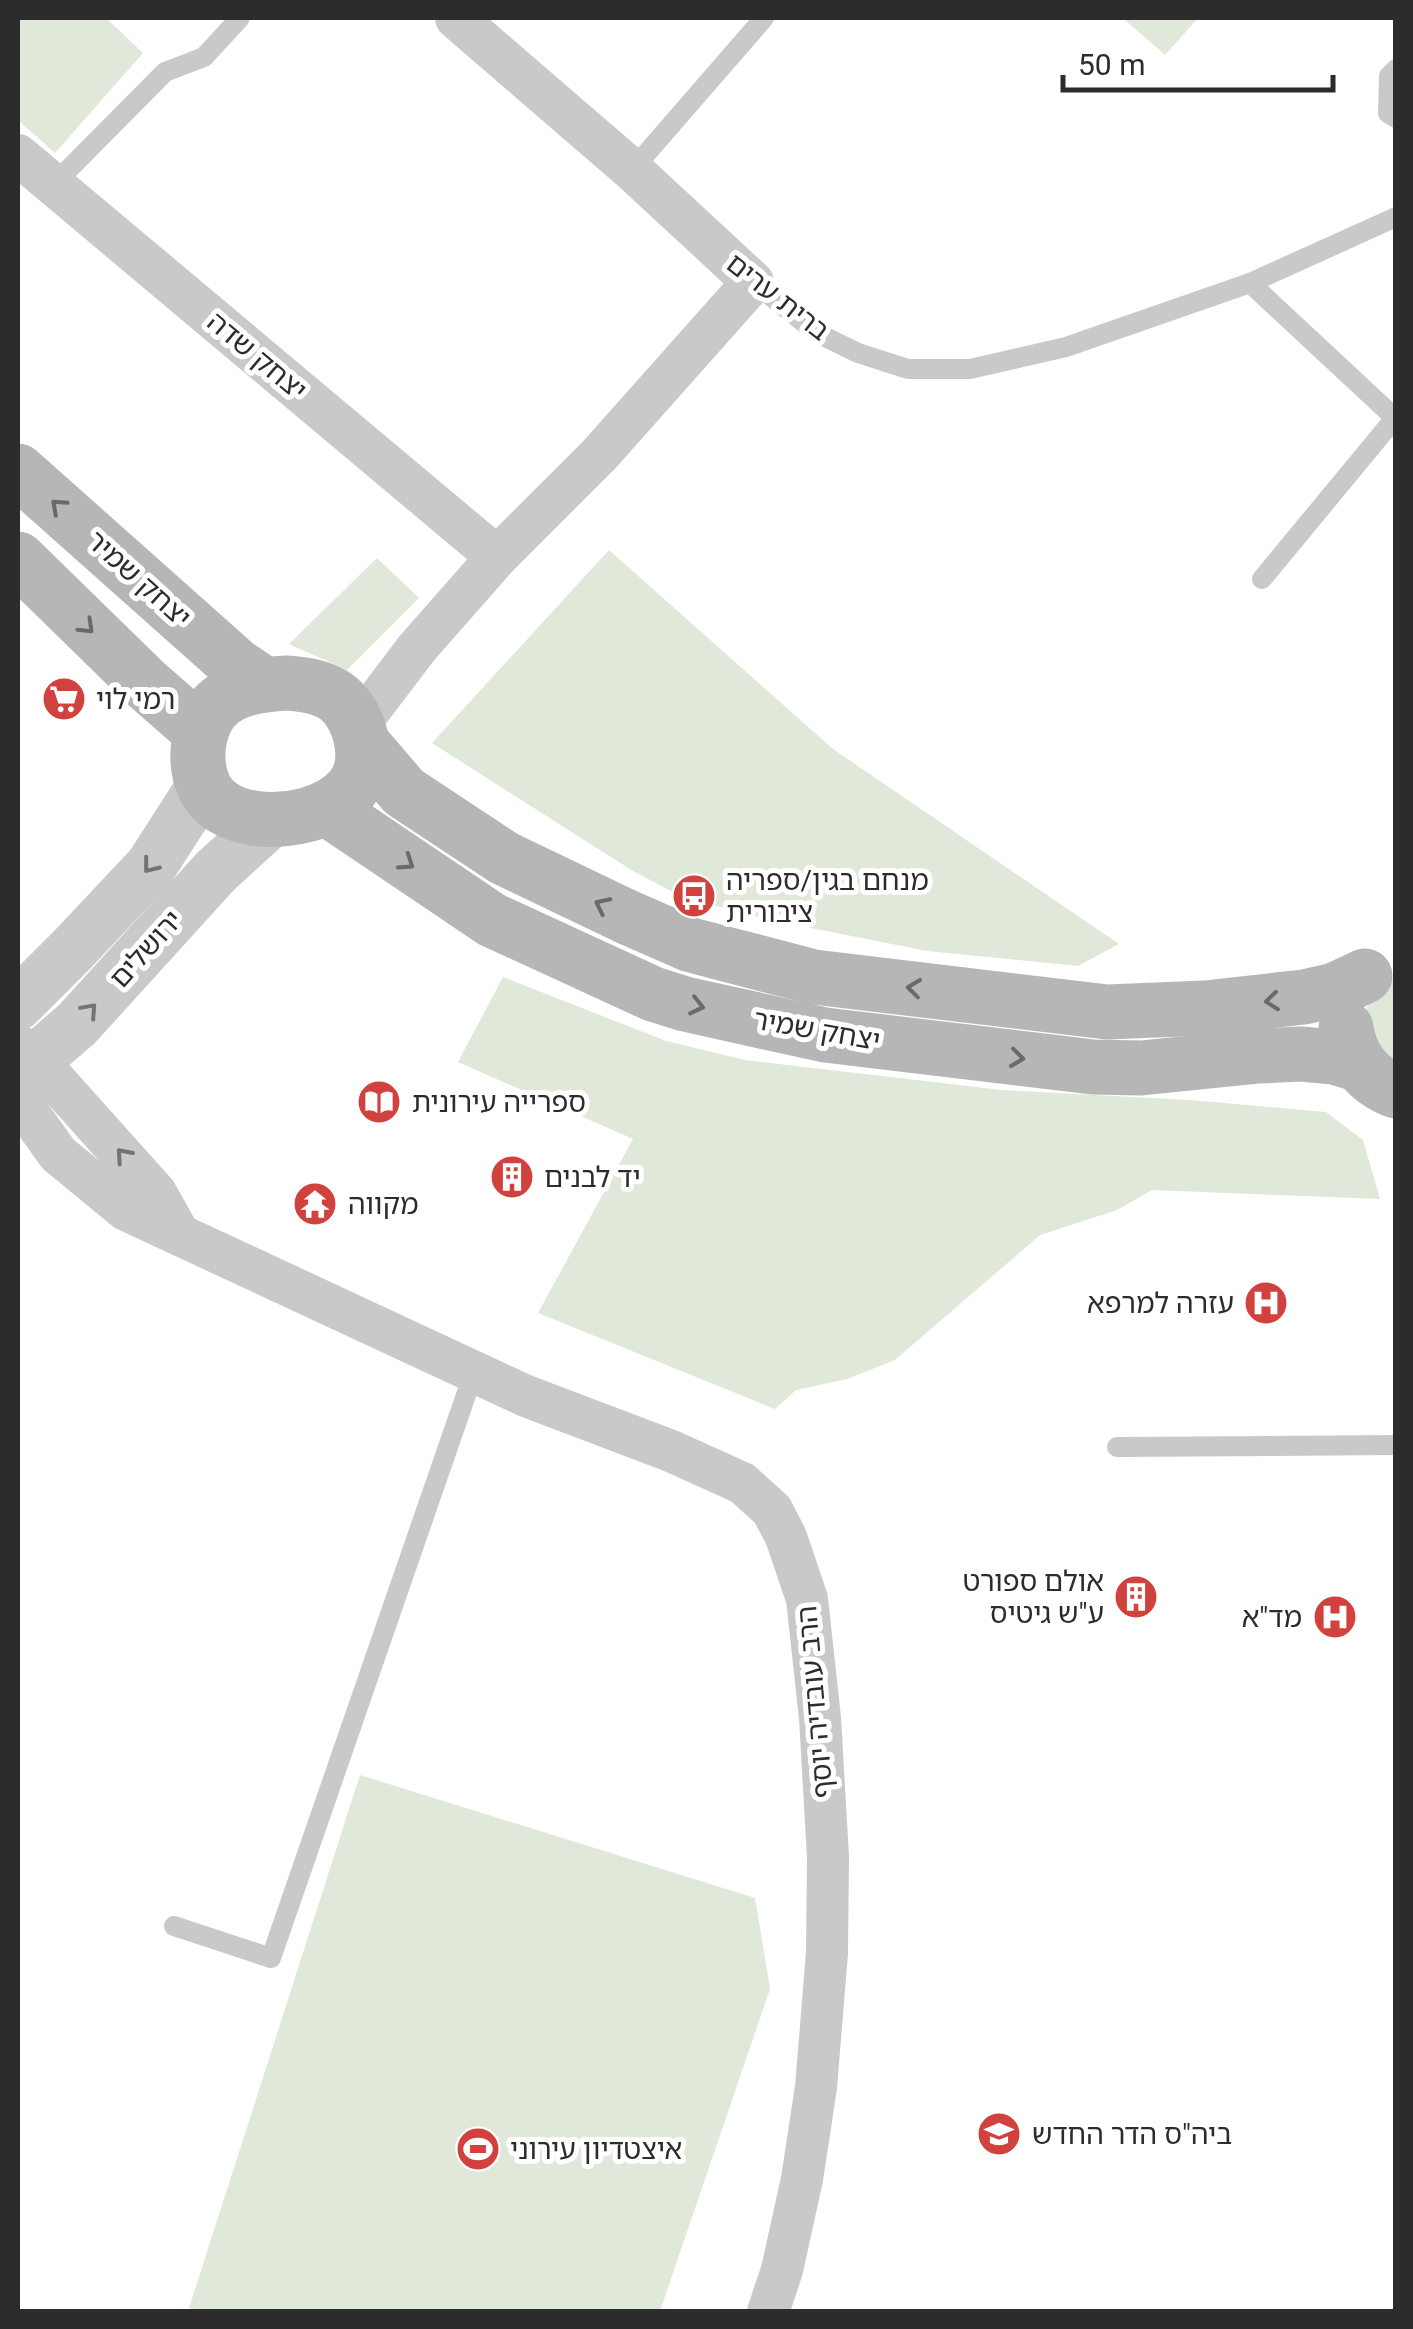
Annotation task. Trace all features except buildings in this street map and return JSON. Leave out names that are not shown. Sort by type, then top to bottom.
[{"type":"main road","name":"יצחק שמיר","points":[[18,471],[237,666],[264,684]]},
{"type":"main road","points":[[18,560],[145,683],[202,758],[213,799],[228,812],[272,820],[326,808],[351,790],[362,762],[353,723],[306,684],[264,684],[222,700],[209,714],[202,758]]},
{"type":"main road","name":"יצחק שמיר","points":[[353,723],[404,792],[504,858],[691,944],[814,976],[1107,1012],[1205,1008],[1304,997],[1335,990],[1380,967]]},
{"type":"main road","name":"יצחק שמיר","points":[[326,808],[492,920],[653,994],[686,1004],[825,1035],[1093,1067],[1141,1068],[1302,1054],[1334,1057],[1386,1084]]},
{"type":"main road","points":[[1380,967],[1353,993],[1347,1016],[1348,1040],[1386,1084]]},
{"type":"street","name":"ברית ערים","points":[[456,18],[632,170],[753,282]]},
{"type":"street","name":"יצחק שדה","points":[[18,155],[496,558]]},
{"type":"street","points":[[353,723],[496,558],[600,454],[753,282]]},
{"type":"street","name":"ירושלים","points":[[18,1004],[151,866],[202,758]]},
{"type":"street","name":"ירושלים","points":[[22,1069],[77,1024],[216,871],[272,820]]},
{"type":"street","name":"הרב עובדיה יוסף","points":[[22,1069],[156,1194],[179,1234],[526,1396],[672,1451],[742,1483],[772,1510],[786,1537],[807,1598],[820,1718],[828,1857],[826,1954],[816,2087],[802,2179],[782,2270],[768,2312]]},
{"type":"lane","points":[[54,184],[165,72],[204,57],[240,18]]},
{"type":"lane","points":[[632,170],[764,18]]},
{"type":"lane","points":[[1396,69],[1389,76],[1388,113],[1396,118]]},
{"type":"lane","name":"ברית ערים","points":[[753,282],[817,333],[858,353],[908,369],[970,369],[1066,347],[1250,283],[1396,217]]},
{"type":"lane","points":[[1250,283],[1396,418],[1262,578]]},
{"type":"lane","points":[[174,1926],[271,1958],[474,1372]]},
{"type":"lane","points":[[1118,1447],[1396,1445]]},
{"type":"shaded area","points":[[18,18],[106,18],[143,53],[55,153],[18,120]]},
{"type":"shaded area","points":[[1127,18],[1198,18],[1165,55]]},
{"type":"shaded area","points":[[609,550],[833,749],[1119,944],[1078,966],[927,951],[766,919],[682,897],[633,871],[432,743]]},
{"type":"shaded area","points":[[377,558],[419,598],[347,670],[289,644]]},
{"type":"shaded area","points":[[503,977],[666,1041],[745,1060],[1002,1090],[1326,1112],[1363,1140],[1380,1199],[1152,1190],[1117,1210],[1040,1235],[895,1360],[847,1379],[796,1390],[775,1409],[538,1313],[633,1139],[458,1062]]},
{"type":"shaded area","points":[[1395,979],[1395,1081],[1364,1013],[1377,993]]},
{"type":"shaded area","name":"איצטדיון עירוני","points":[[360,1775],[755,1898],[770,1989],[660,2311],[199,2312],[189,2308]]},
{"type":"place","name":"רמי לוי","points":[[64,699]]},
{"type":"place","name":"מנחם בגין/ספריה ציבורית","points":[[694,896]]},
{"type":"place","name":"ספרייה עירונית","points":[[379,1102]]},
{"type":"place","name":"יד לבנים","points":[[512,1177]]},
{"type":"place","name":"מקווה","points":[[315,1204]]},
{"type":"place","name":"עזרה למרפא","points":[[1266,1303]]},
{"type":"place","name":"אולם ספורט ע\"ש גיטיס","points":[[1136,1597]]},
{"type":"place","name":"מד\"א","points":[[1335,1617]]},
{"type":"place","name":"ביה\"ס הדר החדש","points":[[999,2134]]},
{"type":"place","name":"איצטדיון עירוני","points":[[478,2149]]}]
